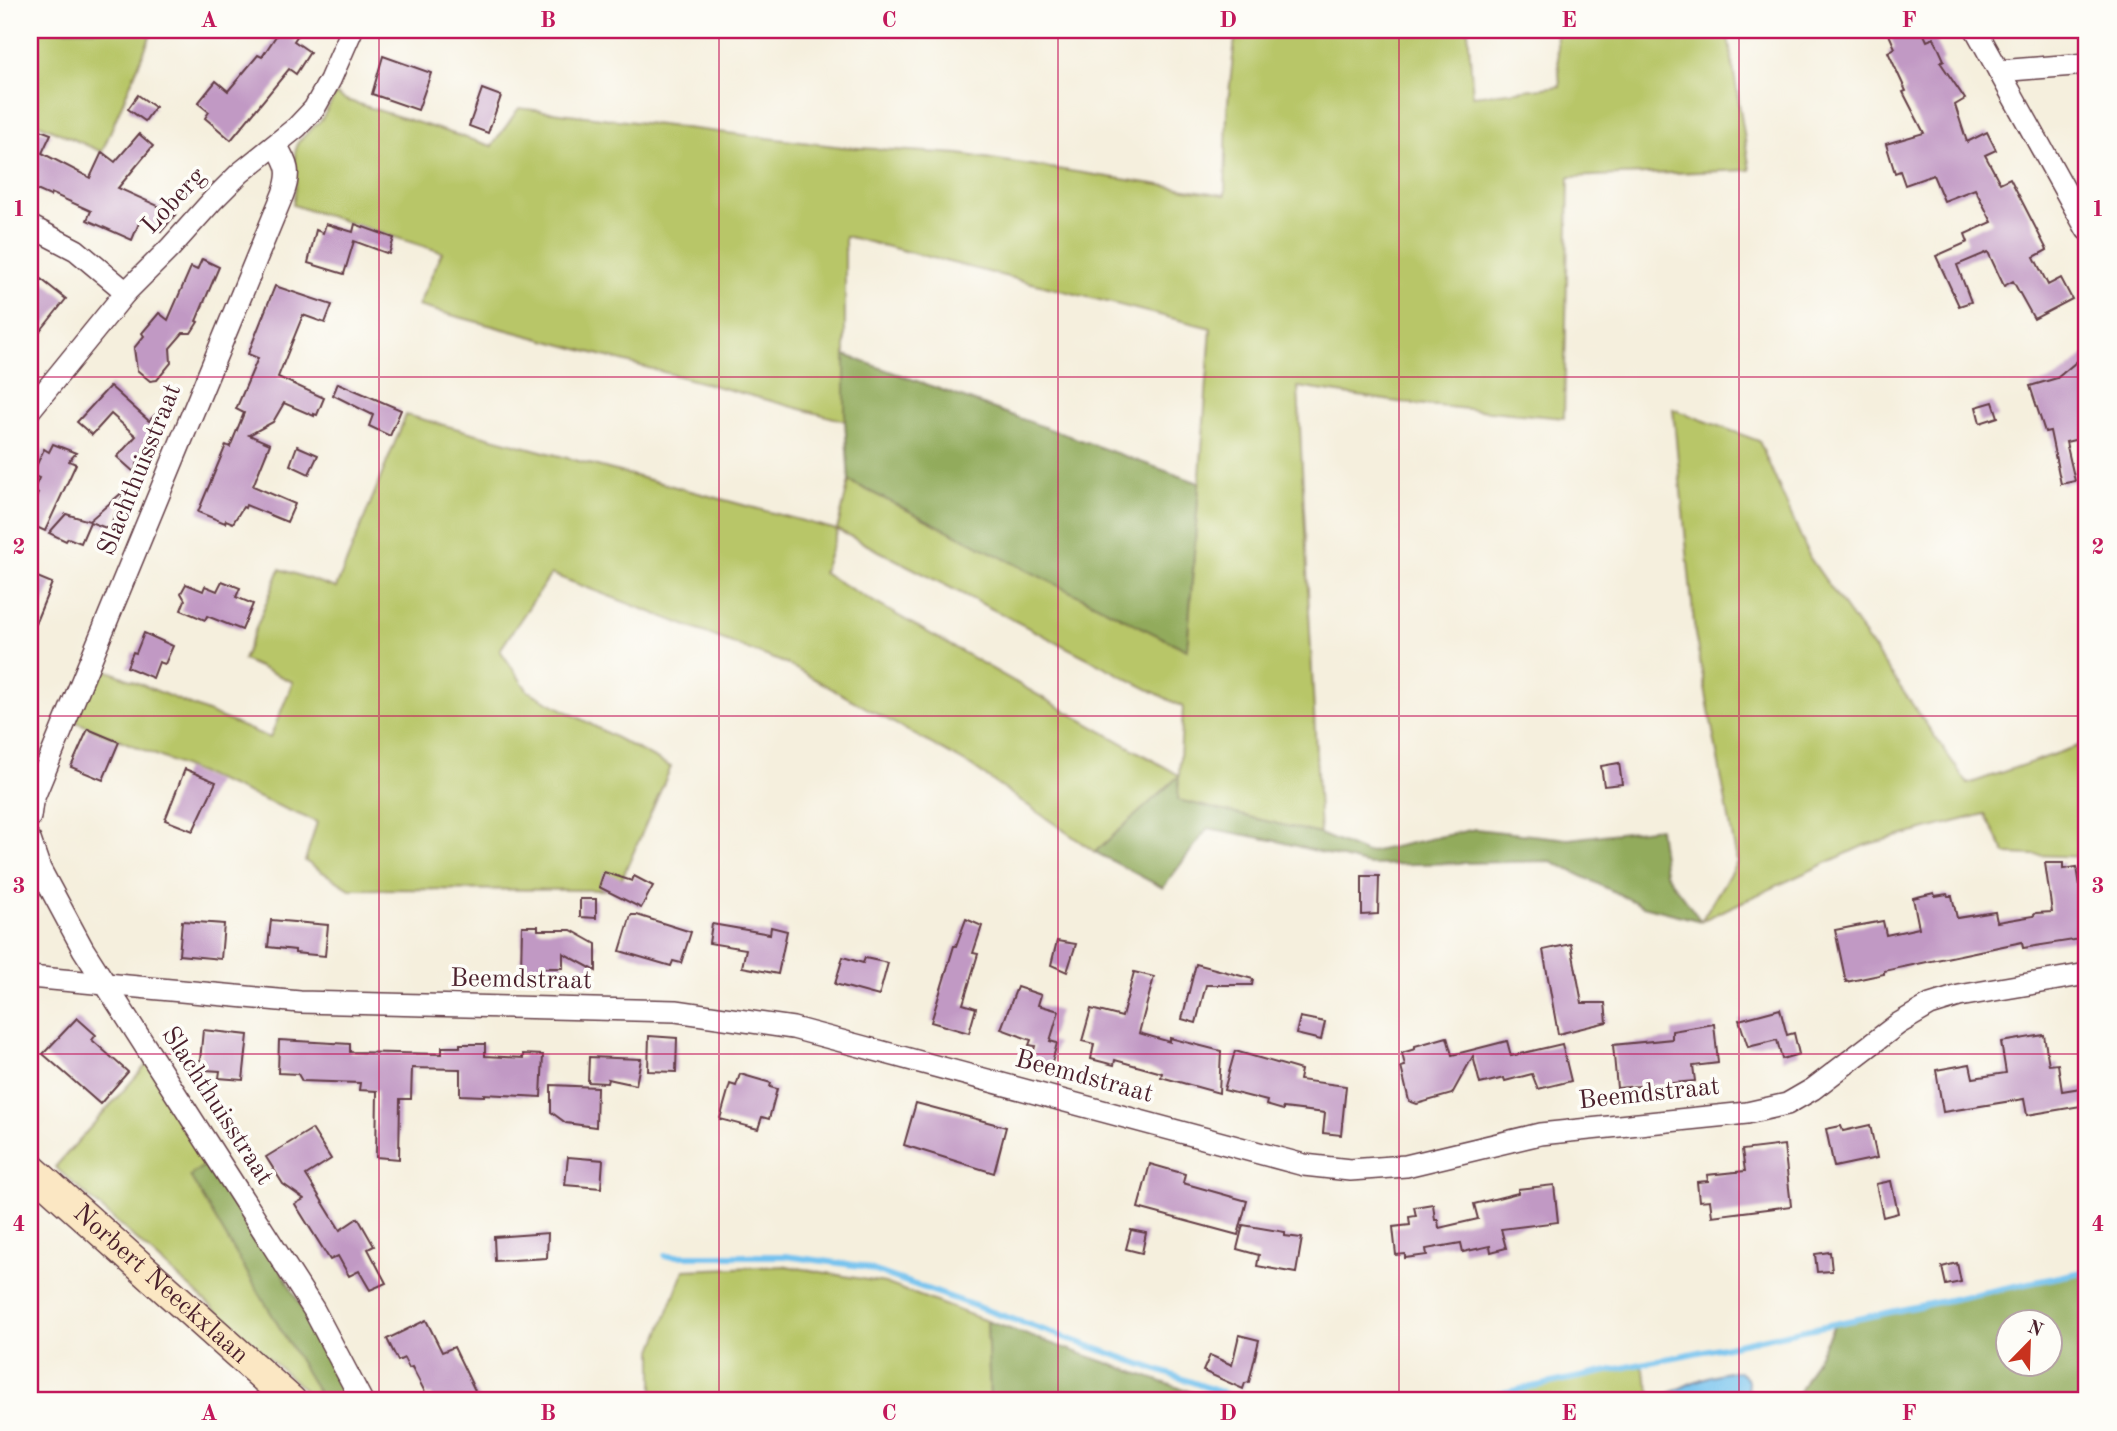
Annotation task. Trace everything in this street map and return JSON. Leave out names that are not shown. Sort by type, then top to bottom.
[{"type":"main road","name":"Norbert Neeckxlaan","points":[[30,1168],[291,1401]]},
{"type":"street","name":"Loberg","points":[[30,410],[126,292],[240,173],[276,145],[314,109],[352,30]]},
{"type":"street","points":[[1976,30],[2087,230]]},
{"type":"street","points":[[1999,71],[2087,64]]},
{"type":"street","name":"Slachthuisstraat","points":[[30,817],[32,802],[289,178],[286,162],[276,145]]},
{"type":"street","points":[[30,226],[76,250],[126,292]]},
{"type":"street","name":"Slachthuisstraat","points":[[30,840],[40,869],[78,940],[314,1310],[362,1401]]},
{"type":"street","name":"Beemdstraat","points":[[30,976],[300,1002],[676,1011],[738,1019],[793,1028],[1304,1166],[1350,1170],[1406,1166],[1540,1134],[1747,1113],[1787,1104],[1813,1089],[1898,1024],[1930,1005],[1959,996],[2087,974]]},
{"type":"green space","points":[[30,30],[153,30],[102,152],[30,120]]},
{"type":"green space","points":[[1236,30],[1468,30],[1473,96],[1560,86],[1556,30],[1727,30],[1750,170],[1569,177],[1564,418],[1405,403],[1298,387],[1320,834],[1177,800],[1178,777],[1095,852],[971,766],[787,664],[551,574],[500,650],[528,691],[671,767],[617,890],[350,889],[305,861],[317,822],[74,721],[97,666],[270,738],[293,682],[243,660],[280,569],[336,588],[406,415],[837,530],[849,481],[1187,650],[1211,328],[845,236],[845,421],[418,306],[442,252],[293,205],[296,184],[295,153],[298,142],[322,119],[336,94],[346,100],[492,146],[519,108],[843,147],[959,154],[1225,195],[1227,111]],"holes":[[[838,530],[1183,707],[1179,775],[823,573]]]},
{"type":"green space","points":[[845,355],[1199,483],[1187,650],[849,481]]},
{"type":"green space","points":[[1673,409],[1759,441],[1810,558],[1968,784],[2087,743],[2087,857],[2006,854],[1985,814],[1865,845],[1701,921],[1737,862],[1695,634]]},
{"type":"green space","points":[[1179,776],[1178,800],[1320,834],[1366,853],[1475,829],[1569,839],[1659,828],[1665,873],[1701,921],[1643,906],[1551,861],[1369,865],[1277,841],[1208,828],[1163,888],[1095,852]]},
{"type":"green space","points":[[148,1063],[211,1160],[191,1176],[323,1401],[317,1401],[55,1167]]},
{"type":"green space","points":[[211,1160],[273,1256],[354,1401],[323,1401],[190,1176]]},
{"type":"green space","points":[[786,1266],[885,1283],[987,1321],[990,1401],[653,1401],[653,1350],[684,1270]]},
{"type":"green space","points":[[2087,1271],[2087,1401],[1794,1401],[1835,1324]]},
{"type":"green space","points":[[987,1321],[1217,1401],[990,1401]]},
{"type":"green space","points":[[1641,1364],[1654,1401],[1471,1401]]},
{"type":"water","points":[[1739,1371],[1748,1380],[1747,1396],[1743,1401],[1666,1401],[1668,1394],[1694,1382],[1720,1373]]},
{"type":"building","points":[[280,30],[301,30],[294,41],[310,52],[296,74],[289,69],[231,140],[205,118],[209,112],[198,103],[216,81],[228,91],[258,55],[262,57]]},
{"type":"building","points":[[1887,30],[1922,30],[1927,41],[1934,38],[1944,60],[1940,62],[1965,99],[1955,105],[1967,142],[1987,132],[1996,150],[1985,155],[2000,183],[2010,178],[2047,250],[2034,257],[2048,285],[2061,278],[2072,299],[2034,319],[2013,281],[2004,286],[1988,252],[1957,265],[1971,302],[1959,306],[1936,256],[1968,242],[1965,234],[1992,222],[1975,189],[1944,201],[1933,175],[1905,185],[1900,171],[1895,173],[1886,144],[1924,133],[1903,92],[1906,91],[1888,52],[1895,48]]},
{"type":"building","points":[[383,56],[431,73],[418,110],[372,94]]},
{"type":"building","points":[[482,89],[501,96],[488,133],[469,126]]},
{"type":"building","points":[[138,95],[155,107],[145,121],[128,109]]},
{"type":"building","points":[[35,128],[51,134],[42,153],[90,178],[102,152],[115,162],[139,134],[153,146],[118,188],[176,214],[161,232],[142,216],[132,240],[87,220],[91,211],[51,193],[50,196],[30,187],[30,140]]},
{"type":"building","points":[[326,224],[353,232],[355,224],[394,238],[389,254],[354,241],[344,274],[308,263],[316,230],[323,233]]},
{"type":"building","points":[[202,259],[219,267],[196,321],[198,322],[191,333],[183,333],[170,348],[171,363],[157,380],[150,381],[137,370],[134,348],[144,336],[142,333],[159,313],[168,320],[191,267],[197,270]]},
{"type":"building","points":[[41,279],[66,299],[30,344],[30,293]]},
{"type":"building","points":[[275,286],[332,305],[325,323],[303,315],[278,377],[324,398],[317,415],[314,416],[284,403],[273,422],[249,435],[270,444],[253,486],[295,504],[287,522],[246,505],[233,523],[226,520],[225,523],[198,512],[226,445],[230,447],[244,413],[236,409],[258,358],[248,354]]},
{"type":"building","points":[[2087,353],[2087,437],[2066,442],[2075,481],[2061,484],[2050,431],[2045,432],[2030,386],[2057,378]]},
{"type":"building","points":[[338,383],[401,410],[390,436],[369,426],[373,415],[333,395]]},
{"type":"building","points":[[110,386],[149,421],[157,416],[134,472],[117,457],[136,436],[111,414],[92,435],[77,422]]},
{"type":"building","points":[[1993,402],[1998,417],[1980,423],[1976,407]]},
{"type":"building","points":[[53,444],[76,453],[69,461],[76,464],[45,531],[30,524],[30,513],[38,493],[33,491],[39,478],[32,475],[44,449],[49,452]]},
{"type":"building","points":[[297,446],[318,455],[309,474],[290,465]]},
{"type":"building","points":[[125,490],[109,529],[90,522],[81,543],[68,538],[66,541],[49,533],[66,514],[89,521]]},
{"type":"building","points":[[30,574],[52,583],[30,636]]},
{"type":"building","points":[[222,581],[240,588],[236,597],[253,604],[242,630],[207,616],[205,620],[181,610],[185,600],[181,593],[186,584],[203,591],[205,586],[217,591]]},
{"type":"building","points":[[144,633],[173,646],[165,664],[159,662],[153,678],[127,667]]},
{"type":"building","points":[[88,729],[119,742],[103,780],[71,767]]},
{"type":"building","points":[[1619,763],[1622,784],[1604,786],[1601,766]]},
{"type":"building","points":[[185,769],[216,782],[193,831],[165,820]]},
{"type":"building","points":[[2045,863],[2063,863],[2063,869],[2077,867],[2084,911],[2087,911],[2087,938],[2023,948],[2022,942],[1884,971],[1884,974],[1846,982],[1835,930],[1883,921],[1886,935],[1919,928],[1913,898],[1934,893],[1935,896],[1952,896],[1957,918],[1995,912],[1997,922],[2052,912]]},
{"type":"building","points":[[604,872],[632,881],[634,876],[653,886],[641,908],[599,887]]},
{"type":"building","points":[[1362,876],[1379,876],[1378,914],[1362,915]]},
{"type":"building","points":[[580,899],[596,899],[596,918],[580,917]]},
{"type":"building","points":[[631,915],[691,932],[681,963],[673,961],[671,966],[620,951]]},
{"type":"building","points":[[966,919],[982,926],[973,953],[978,954],[963,1004],[976,1008],[969,1033],[931,1022],[954,946]]},
{"type":"building","points":[[271,920],[328,925],[325,956],[268,947]]},
{"type":"building","points":[[182,921],[224,924],[221,959],[179,955]]},
{"type":"building","points":[[712,924],[770,934],[771,927],[787,931],[778,974],[742,967],[746,949],[709,943]]},
{"type":"building","points":[[522,926],[538,926],[538,930],[571,930],[596,944],[596,971],[563,953],[563,968],[538,968],[538,972],[521,972]]},
{"type":"building","points":[[1057,941],[1076,944],[1067,972],[1051,965]]},
{"type":"building","points":[[1571,944],[1582,1003],[1605,1003],[1607,1022],[1558,1034],[1543,950]]},
{"type":"building","points":[[843,957],[863,963],[865,958],[888,963],[879,996],[835,984]]},
{"type":"building","points":[[1196,964],[1253,979],[1252,985],[1206,985],[1196,1023],[1182,1019]]},
{"type":"building","points":[[1134,972],[1154,977],[1139,1033],[1170,1042],[1170,1038],[1221,1051],[1219,1093],[1161,1077],[1162,1073],[1115,1060],[1114,1065],[1091,1059],[1094,1044],[1082,1041],[1091,1009],[1122,1017]]},
{"type":"building","points":[[1017,987],[1041,995],[1038,1005],[1059,1011],[1050,1041],[1057,1043],[1050,1070],[1030,1065],[1035,1046],[1029,1045],[1031,1040],[1001,1029]]},
{"type":"building","points":[[1780,1009],[1787,1035],[1794,1033],[1799,1054],[1782,1059],[1777,1040],[1748,1047],[1739,1020]]},
{"type":"building","points":[[1300,1017],[1325,1022],[1321,1040],[1296,1034]]},
{"type":"building","points":[[77,1018],[96,1035],[92,1040],[128,1072],[100,1104],[43,1054]]},
{"type":"building","points":[[1714,1024],[1718,1063],[1693,1066],[1695,1081],[1617,1088],[1613,1045],[1672,1039],[1672,1031]]},
{"type":"building","points":[[203,1030],[248,1035],[243,1080],[219,1078],[220,1071],[205,1070],[200,1061]]},
{"type":"building","points":[[2044,1035],[2049,1065],[2058,1064],[2062,1091],[2087,1087],[2087,1105],[2027,1115],[2024,1099],[1943,1112],[1936,1070],[1970,1064],[1973,1078],[2006,1073],[2001,1042]]},
{"type":"building","points":[[649,1036],[677,1038],[676,1072],[648,1071]]},
{"type":"building","points":[[1447,1037],[1452,1055],[1507,1041],[1511,1056],[1562,1044],[1571,1081],[1538,1089],[1532,1074],[1480,1084],[1473,1056],[1452,1094],[1417,1104],[1409,1101],[1401,1067],[1405,1066],[1402,1053],[1415,1049],[1415,1046]]},
{"type":"building","points":[[279,1040],[350,1044],[350,1052],[442,1054],[442,1047],[485,1044],[485,1056],[523,1058],[523,1054],[543,1055],[541,1097],[460,1095],[460,1069],[412,1068],[411,1099],[400,1099],[399,1159],[376,1157],[377,1091],[359,1090],[360,1083],[302,1081],[298,1074],[278,1073]]},
{"type":"building","points":[[1235,1051],[1301,1070],[1299,1080],[1346,1086],[1341,1135],[1323,1133],[1325,1113],[1283,1110],[1266,1105],[1267,1101],[1224,1090]]},
{"type":"building","points":[[589,1057],[641,1059],[636,1085],[608,1079],[607,1083],[588,1082]]},
{"type":"building","points":[[740,1074],[771,1083],[770,1087],[777,1089],[769,1119],[762,1117],[758,1129],[720,1119],[730,1084],[736,1086]]},
{"type":"building","points":[[551,1085],[597,1087],[596,1127],[566,1123],[551,1112]]},
{"type":"building","points":[[916,1103],[1006,1127],[994,1173],[904,1145]]},
{"type":"building","points":[[1870,1125],[1877,1158],[1834,1167],[1826,1129],[1841,1126],[1843,1131]]},
{"type":"building","points":[[312,1129],[331,1159],[306,1175],[340,1230],[358,1218],[374,1246],[368,1249],[386,1283],[370,1290],[359,1271],[349,1276],[338,1256],[330,1260],[295,1204],[304,1199],[283,1184],[266,1157]]},
{"type":"building","points":[[1784,1145],[1791,1206],[1712,1216],[1710,1200],[1699,1201],[1697,1182],[1708,1181],[1707,1175],[1745,1171],[1742,1150]]},
{"type":"building","points":[[568,1157],[603,1160],[601,1188],[565,1185]]},
{"type":"building","points":[[1150,1164],[1185,1174],[1183,1183],[1247,1201],[1238,1235],[1138,1208]]},
{"type":"building","points":[[1891,1181],[1898,1213],[1883,1217],[1876,1184]]},
{"type":"building","points":[[1554,1185],[1558,1222],[1501,1229],[1506,1248],[1491,1252],[1490,1246],[1463,1252],[1461,1243],[1426,1249],[1427,1255],[1405,1258],[1405,1254],[1396,1255],[1393,1227],[1410,1225],[1409,1217],[1416,1216],[1414,1207],[1433,1204],[1439,1228],[1478,1219],[1474,1204],[1518,1193],[1518,1189]]},
{"type":"building","points":[[1243,1225],[1285,1232],[1285,1236],[1302,1238],[1296,1273],[1257,1266],[1259,1255],[1237,1249]]},
{"type":"building","points":[[1131,1230],[1146,1233],[1142,1253],[1126,1249]]},
{"type":"building","points":[[548,1233],[547,1258],[495,1261],[494,1237]]},
{"type":"building","points":[[1830,1252],[1832,1271],[1817,1272],[1815,1254]]},
{"type":"building","points":[[1957,1263],[1961,1282],[1946,1285],[1942,1267]]},
{"type":"building","points":[[426,1320],[442,1352],[454,1347],[480,1401],[435,1401],[431,1394],[427,1396],[412,1367],[409,1368],[404,1358],[398,1361],[387,1339]]},
{"type":"building","points":[[1239,1335],[1259,1340],[1249,1382],[1245,1383],[1243,1389],[1203,1371],[1210,1355],[1232,1365]]},
{"type":"waterway","points":[[665,1256],[785,1256],[861,1266],[1246,1401]]},
{"type":"waterway","points":[[1464,1401],[2087,1271]]}]
